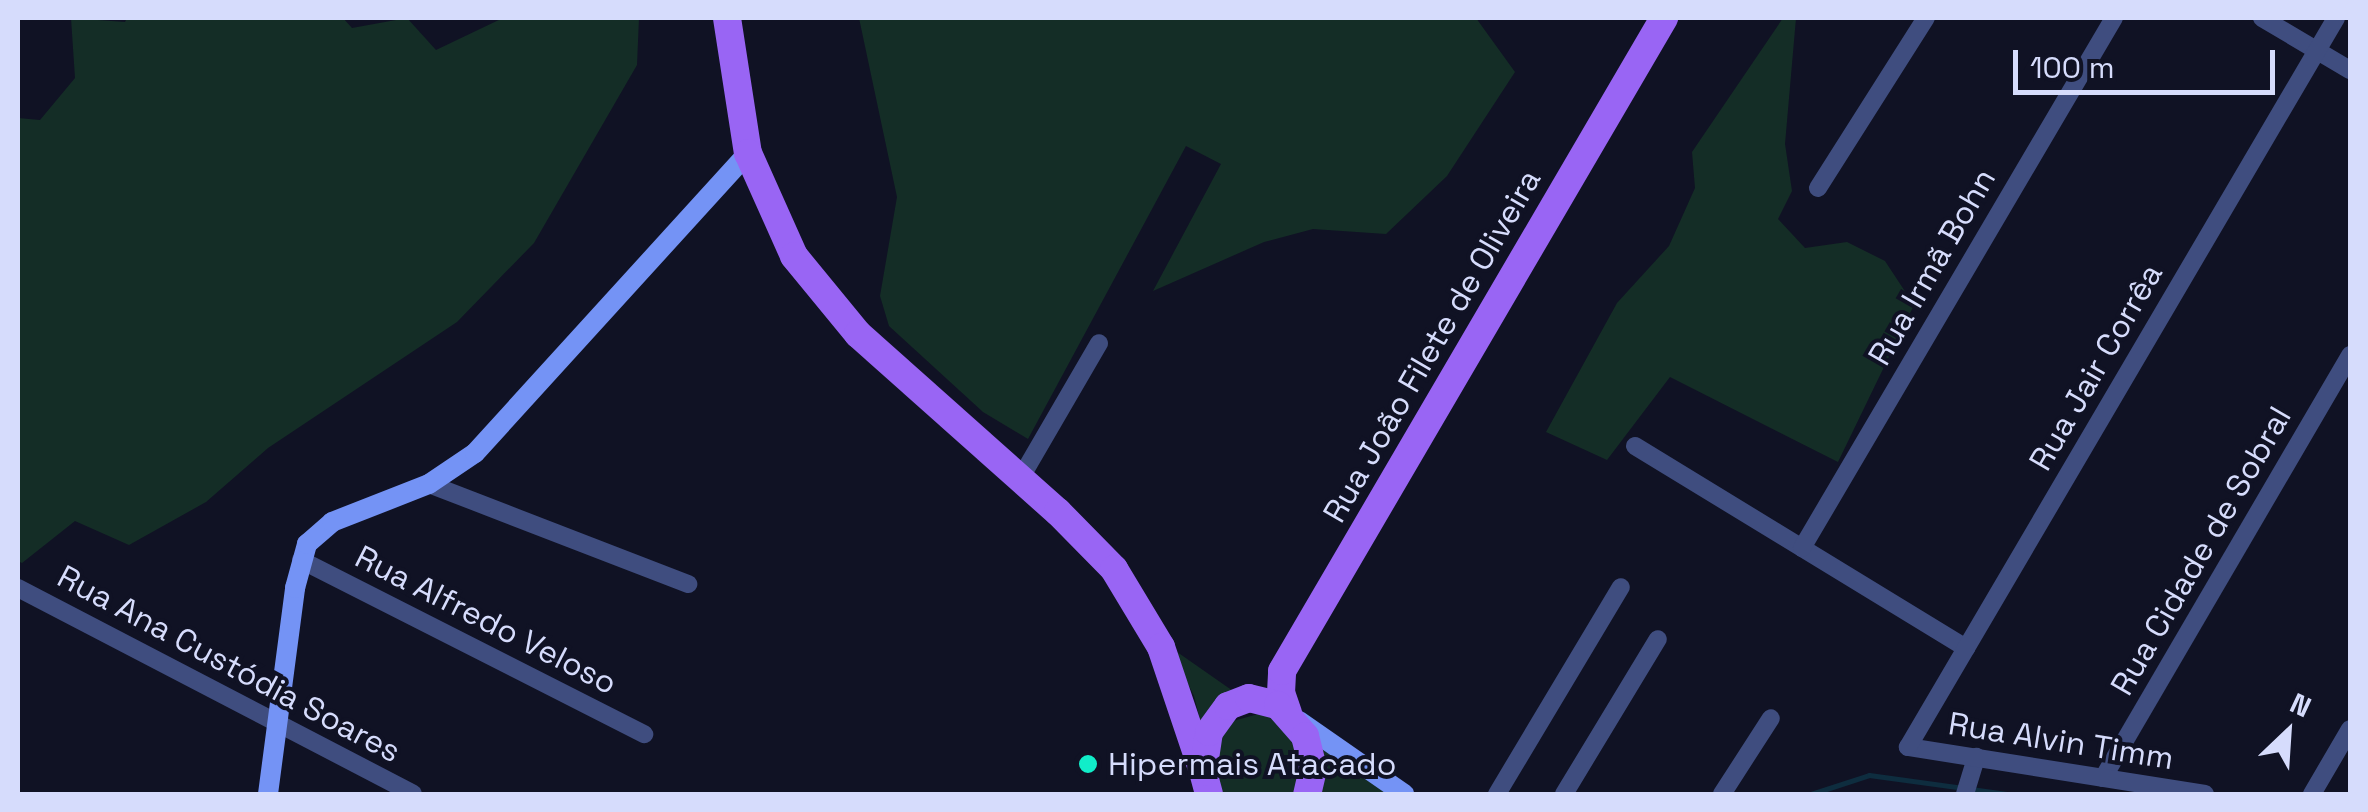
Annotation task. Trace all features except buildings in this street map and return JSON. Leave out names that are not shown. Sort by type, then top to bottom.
[{"type":"main road","points":[[727,18],[748,153],[794,256],[836,312],[1091,544],[1144,613],[1175,683],[1206,783]]},
{"type":"main road","name":"Rua João Filete de Oliveira","points":[[1288,714],[1281,693],[1282,671],[1664,18]]},
{"type":"main road","points":[[1206,783],[1208,732],[1228,706],[1257,698],[1288,714],[1310,750],[1313,769],[1307,794]]},
{"type":"street","points":[[1818,188],[1926,18]]},
{"type":"street","name":"Rua Irmã Bohn","points":[[1802,548],[2114,18]]},
{"type":"street","points":[[2262,18],[2350,70]]},
{"type":"street","name":"Rua Jair Corrêa","points":[[1908,747],[2336,18]]},
{"type":"street","points":[[268,794],[301,560],[308,544],[332,522],[428,484],[475,453],[748,153]]},
{"type":"street","points":[[1020,479],[1099,343]]},
{"type":"street","name":"Rua Cidade de Sobral","points":[[2103,778],[2350,355]]},
{"type":"street","points":[[1634,446],[1966,648]]},
{"type":"street","points":[[428,484],[688,584]]},
{"type":"street","name":"Rua Alfredo Veloso","points":[[301,560],[644,734]]},
{"type":"street","points":[[1496,794],[1621,587]]},
{"type":"street","name":"Rua Ana Custódia Soares","points":[[18,588],[413,794]]},
{"type":"street","points":[[1564,794],[1658,639]]},
{"type":"street","points":[[1288,714],[1404,794]]},
{"type":"street","points":[[1722,794],[1770,718]]},
{"type":"street","points":[[2312,794],[2350,729]]},
{"type":"street","name":"Rua Alvin Timm","points":[[1908,747],[1974,764],[2205,794]]},
{"type":"street","points":[[1965,794],[1974,764]]},
{"type":"green space","points":[[71,18],[125,22],[127,18],[343,18],[352,28],[407,18],[436,50],[503,18],[639,18],[637,65],[534,243],[457,322],[268,448],[206,502],[129,545],[75,521],[22,563],[18,561],[18,118],[40,120],[75,78]]},
{"type":"green space","points":[[859,18],[1476,18],[1515,72],[1447,176],[1386,234],[1313,229],[1264,242],[1153,291],[1221,164],[1186,146],[1028,439],[983,412],[889,326],[880,296],[897,197]]},
{"type":"green space","points":[[1783,18],[1796,18],[1785,144],[1792,191],[1778,219],[1805,248],[1847,242],[1885,261],[1914,305],[1838,462],[1670,377],[1607,460],[1546,432],[1617,303],[1669,246],[1695,188],[1692,152]]},
{"type":"green space","points":[[1170,647],[1233,691],[1201,723],[1194,696]]},
{"type":"green space","points":[[1262,713],[1278,717],[1303,756],[1294,794],[1218,794],[1215,752],[1221,734],[1233,721]]},
{"type":"green space","points":[[1317,740],[1394,794],[1322,794]]},
{"type":"waterway","points":[[1811,794],[1869,775],[2007,794]]},
{"type":"place","name":"Hipermais Atacado","points":[[1088,764]]}]
